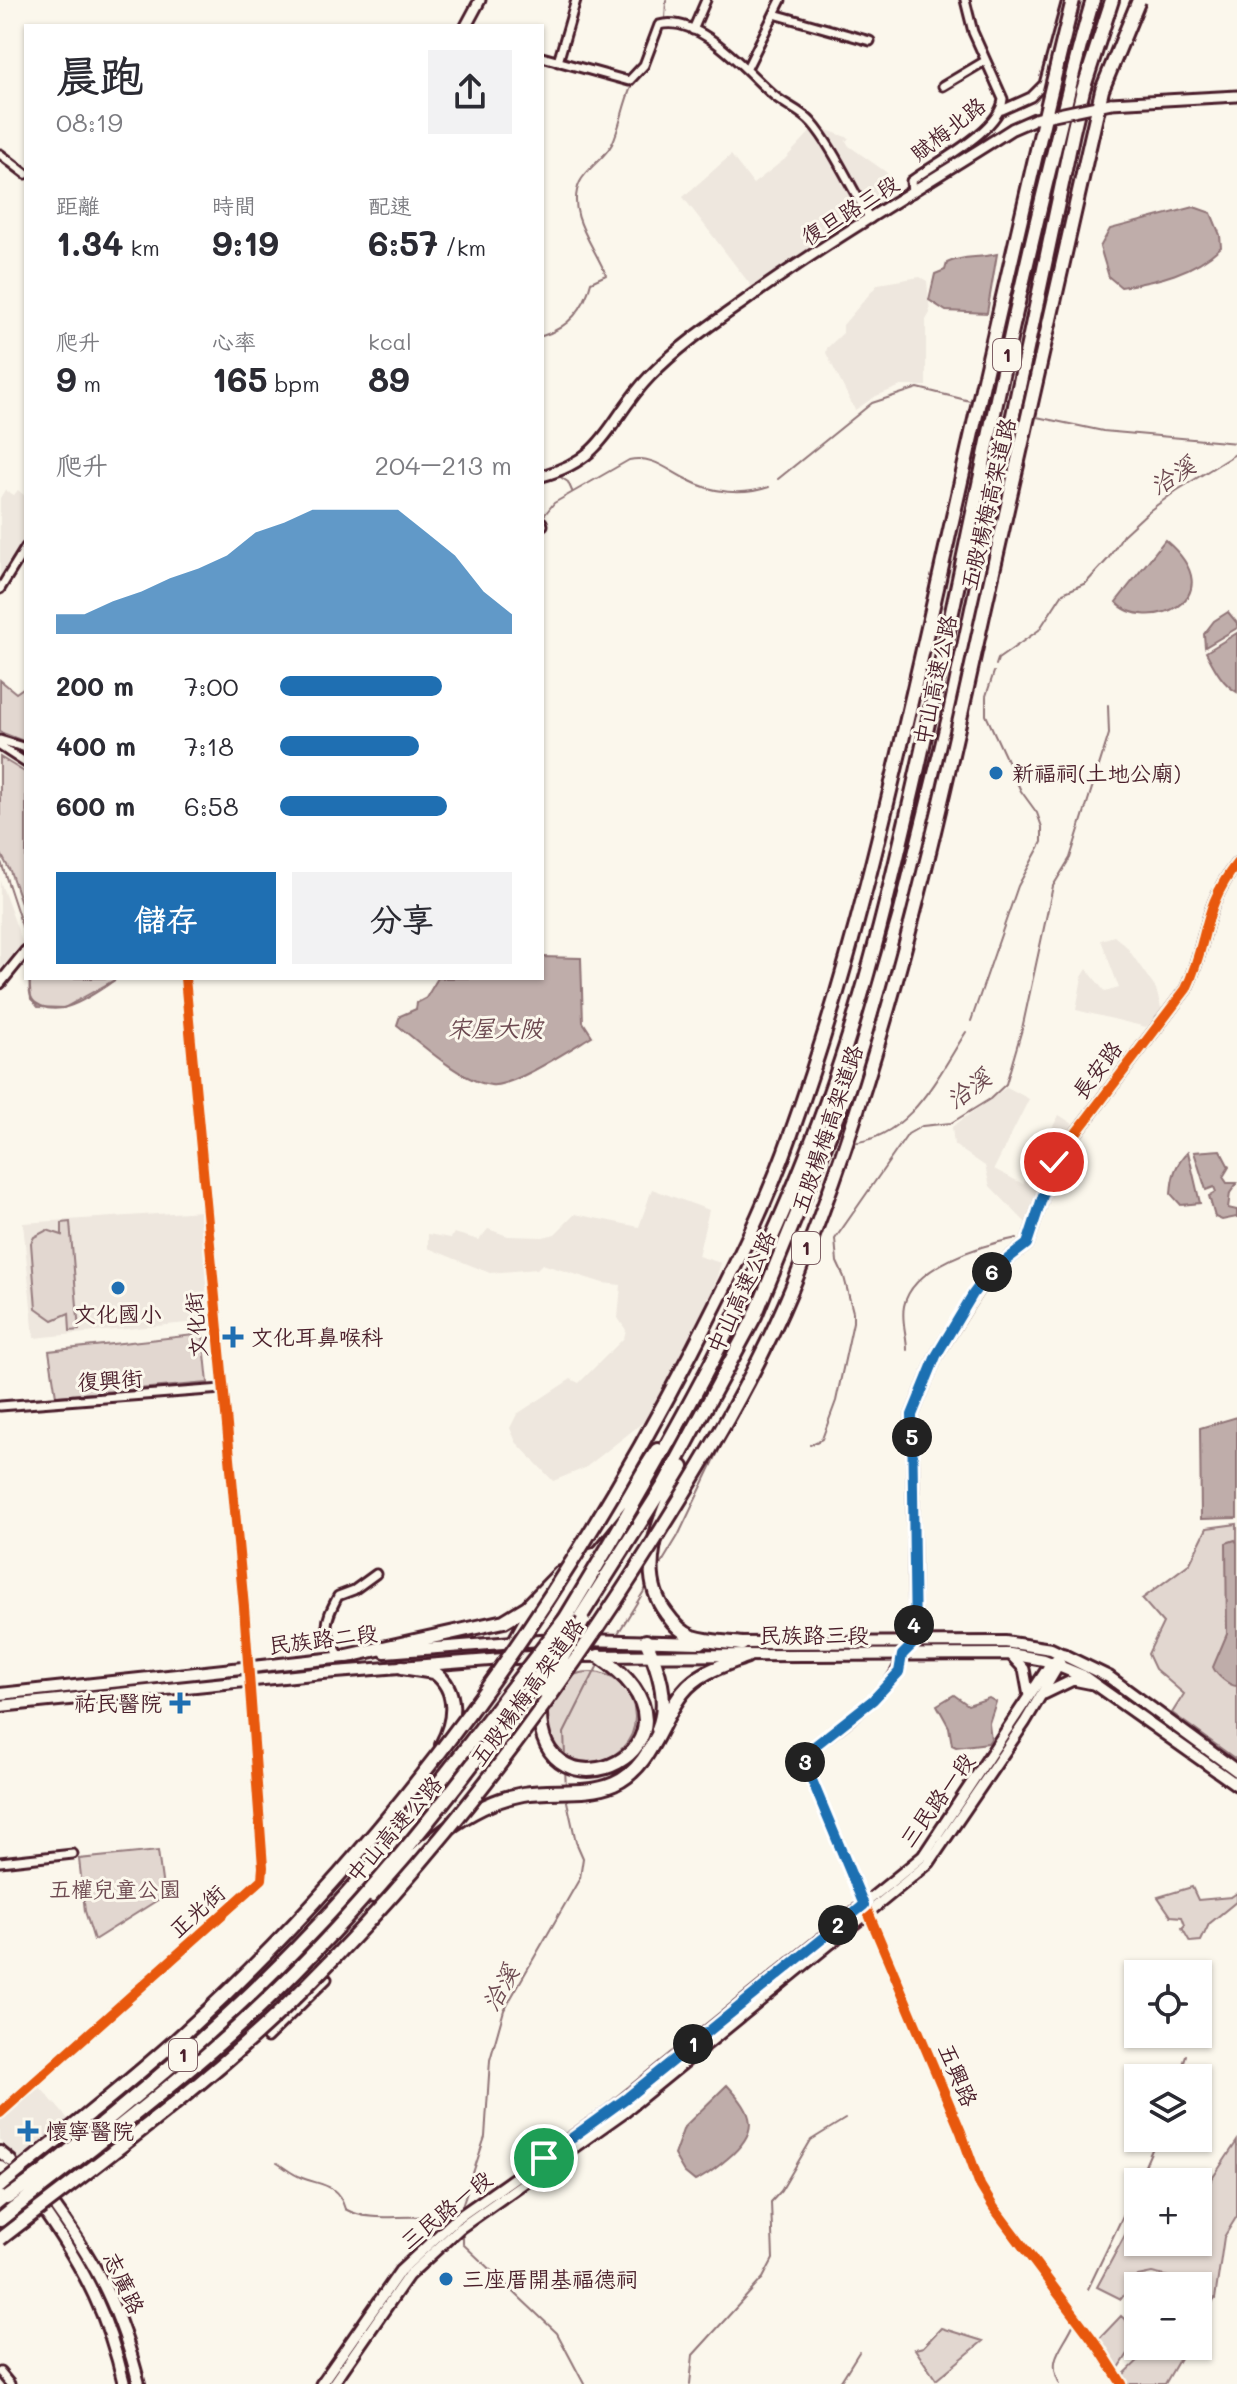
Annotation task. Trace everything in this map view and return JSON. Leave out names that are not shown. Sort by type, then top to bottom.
[{"type":"highway","name":"五股楊梅高架道路","points":[[0,2186],[185,2033],[325,1891],[445,1744],[514,1653],[587,1539],[654,1424],[737,1263],[789,1141],[845,974],[881,837],[1015,239],[1073,0]]},
{"type":"highway","name":"中山高速公路","points":[[0,2220],[8,2203],[173,2085],[307,1959],[443,1805],[537,1690],[744,1304],[792,1194],[836,1078],[888,898],[931,713],[1023,278],[1093,0]]},
{"type":"highway","name":"中山高速公路","points":[[49,2174],[164,2073],[312,1932],[438,1784],[515,1684],[575,1620],[664,1485],[755,1316],[853,1077],[901,911],[949,717],[1073,132],[1112,0]]},
{"type":"highway","name":"五股楊梅高架道路","points":[[0,2239],[139,2133],[279,2013],[368,1923],[542,1712],[715,1445],[791,1290],[866,1086],[930,855],[1102,90],[1139,0]]},
{"type":"highway","points":[[343,1656],[504,1621],[527,1607],[627,1494],[698,1388]]},
{"type":"highway","points":[[715,1395],[662,1516],[654,1545],[652,1573],[660,1604],[676,1626],[691,1636],[745,1650]]},
{"type":"highway","points":[[312,1932],[372,1852],[438,1751],[506,1658],[544,1590]]},
{"type":"highway","points":[[646,1641],[663,1703],[662,1720],[649,1750]]},
{"type":"highway","points":[[307,1959],[423,1847],[475,1810],[526,1793],[589,1790],[615,1783],[635,1769],[683,1692],[699,1677],[745,1650]]},
{"type":"highway","points":[[537,1690],[539,1726],[544,1742],[555,1756],[569,1766],[586,1771],[603,1770],[619,1764],[633,1752],[642,1737],[645,1720],[643,1702],[635,1686],[599,1656]]},
{"type":"highway","points":[[402,1667],[434,1672],[450,1690],[454,1704],[438,1751]]},
{"type":"main road","name":"民族路三段","points":[[556,1639],[646,1641],[745,1650],[902,1655],[1010,1654],[1055,1664],[1099,1685],[1237,1785]]},
{"type":"main road","name":"民族路二段","points":[[0,1694],[343,1656],[556,1639]]},
{"type":"main road","name":"民族路三段","points":[[544,1656],[652,1655],[915,1642],[1005,1642],[1064,1654],[1109,1677],[1237,1771]]},
{"type":"main road","name":"民族路二段","points":[[0,1706],[250,1680],[544,1656]]},
{"type":"main road","points":[[0,2152],[6,2166]]},
{"type":"main road","name":"志廣路","points":[[124,2384],[102,2307],[51,2211],[91,2257],[127,2339],[139,2384]]},
{"type":"street","points":[[467,24],[480,0]]},
{"type":"street","points":[[558,62],[576,0]]},
{"type":"street","points":[[693,30],[706,0]]},
{"type":"street","points":[[747,68],[781,0]]},
{"type":"street","name":"賦梅北路","points":[[912,193],[911,181],[996,120],[1002,110],[1003,99],[985,61],[965,0]]},
{"type":"street","points":[[1002,110],[1031,97],[1044,84],[1067,0]]},
{"type":"street","points":[[774,14],[870,41]]},
{"type":"street","points":[[544,58],[629,81],[644,65],[659,25],[669,22],[693,30],[747,68],[770,93],[813,124],[870,219]]},
{"type":"street","points":[[943,86],[985,61]]},
{"type":"street","name":"復旦路三段","points":[[544,475],[563,470],[589,455],[646,380],[692,337],[821,248],[1012,129],[1035,119],[1111,103],[1237,96]]},
{"type":"street","points":[[0,154],[24,172]]},
{"type":"street","points":[[0,589],[24,550]]},
{"type":"street","points":[[0,740],[24,747]]},
{"type":"street","points":[[0,746],[24,762]]},
{"type":"street","name":"長安路","points":[[915,1642],[912,1415],[936,1356],[987,1275],[1027,1244],[1054,1162],[1186,989],[1196,968],[1214,897],[1237,863]]},
{"type":"street","points":[[0,983],[24,953]]},
{"type":"street","name":"文化街","points":[[185,980],[248,1668]]},
{"type":"street","name":"復興街","points":[[0,1406],[222,1389]]},
{"type":"street","points":[[343,1656],[325,1629],[327,1617],[338,1596],[354,1590],[376,1574]]},
{"type":"street","points":[[902,1655],[915,1642]]},
{"type":"street","points":[[1010,1654],[1024,1669],[1029,1699]]},
{"type":"street","name":"三民路一段","points":[[321,2384],[400,2271],[458,2224],[624,2112],[866,1909],[923,1856],[1029,1699],[1064,1654]]},
{"type":"street","name":"五興路","points":[[902,1655],[899,1672],[873,1700],[802,1756],[961,2132],[980,2185],[1122,2384]]},
{"type":"street","name":"三民路一段","points":[[866,1909],[929,1863],[1041,1696],[1055,1664]]},
{"type":"street","name":"正光街","points":[[0,2113],[262,1879],[248,1668]]},
{"type":"street","points":[[1041,1696],[1073,1680],[1099,1685]]},
{"type":"street","points":[[0,1862],[73,1854]]},
{"type":"street","points":[[267,2038],[327,1979]]},
{"type":"street","name":"三民路一段","points":[[333,2384],[408,2276],[458,2224]]},
{"type":"street","points":[[0,2372],[10,2384]]},
{"type":"shaded area","points":[[824,129],[849,138],[846,141],[849,146],[886,172],[896,187],[889,191],[891,196],[752,287],[683,197],[731,155],[753,184],[785,159],[812,130]]},
{"type":"shaded area","points":[[920,277],[927,281],[930,313],[926,320],[926,386],[901,386],[876,396],[855,410],[826,353],[827,348],[843,333],[843,325],[878,284]]},
{"type":"shaded area","points":[[5,490],[14,495],[18,490],[24,495],[24,541],[0,577],[0,498]]},
{"type":"shaded area","points":[[0,881],[23,944],[0,969]]},
{"type":"shaded area","points":[[1114,936],[1126,946],[1156,989],[1162,1011],[1146,1027],[1076,1010],[1082,977],[1087,969],[1105,992],[1119,988],[1101,940]]},
{"type":"shaded area","points":[[1007,1087],[1029,1099],[994,1169],[1023,1184],[1059,1115],[1073,1124],[1047,1162],[1026,1223],[990,1186],[985,1166],[954,1145],[952,1127]]},
{"type":"shaded area","points":[[652,1189],[709,1210],[698,1256],[721,1263],[707,1309],[646,1420],[585,1468],[553,1481],[516,1442],[510,1428],[517,1414],[571,1379],[579,1383],[624,1338],[626,1330],[618,1318],[621,1285],[603,1283],[542,1264],[537,1269],[490,1273],[428,1248],[428,1234],[451,1238],[454,1233],[479,1240],[488,1229],[508,1236],[543,1237],[555,1234],[575,1214],[639,1227]]},
{"type":"shaded area","name":"文化國小","points":[[202,1211],[208,1321],[34,1338],[23,1223]]},
{"type":"shaded area","name":"懷寧醫院","points":[[40,2087],[69,2120],[20,2159],[0,2141],[0,2120]]},
{"type":"green space","points":[[0,680],[16,693],[24,687],[24,741],[0,732]]},
{"type":"green space","points":[[0,757],[24,772],[24,911],[0,852]]},
{"type":"green space","points":[[31,980],[114,980],[64,1008],[38,1007],[30,993]]},
{"type":"green space","points":[[70,1222],[79,1330],[70,1331],[69,1313],[53,1320],[36,1308],[31,1243],[34,1237],[47,1230],[62,1235],[62,1223]]},
{"type":"green space","points":[[203,1334],[208,1383],[56,1396],[49,1351]]},
{"type":"green space","points":[[1237,1524],[1237,1760],[1172,1713],[1184,1694],[1155,1669],[1148,1654],[1163,1623],[1142,1599],[1190,1563],[1207,1528]]},
{"type":"green space","points":[[581,1672],[599,1672],[615,1679],[628,1692],[635,1708],[635,1726],[628,1742],[615,1755],[599,1762],[581,1762],[565,1755],[552,1742],[545,1726],[545,1708],[552,1692],[565,1679]]},
{"type":"green space","name":"五權兒童公園","points":[[158,1851],[164,1896],[94,1940],[85,1911],[79,1859]]},
{"type":"green space","points":[[1192,1887],[1198,1900],[1231,1897],[1237,1893],[1237,1901],[1209,1924],[1201,1941],[1190,1942],[1182,1928],[1185,1925],[1182,1917],[1171,1916],[1158,1897]]},
{"type":"green space","points":[[1237,2141],[1237,2216],[1224,2237],[1212,2303],[1212,2272],[1124,2272],[1124,2295],[1121,2299],[1097,2287],[1124,2237],[1124,2256],[1212,2256],[1212,2179]]},
{"type":"green space","points":[[1121,2316],[1124,2319],[1124,2360],[1119,2368],[1099,2339]]},
{"type":"green space","points":[[941,2328],[983,2341],[936,2380],[915,2349],[923,2347]]},
{"type":"green space","points":[[1139,2360],[1179,2360],[1165,2384],[1128,2384],[1122,2376]]},
{"type":"water","points":[[1194,207],[1211,213],[1220,235],[1221,247],[1187,270],[1148,282],[1121,287],[1109,277],[1100,247],[1110,229]]},
{"type":"water","points":[[997,254],[987,313],[946,311],[929,300],[935,274],[945,270],[947,263]]},
{"type":"water","points":[[1165,540],[1185,561],[1192,580],[1189,595],[1178,606],[1163,613],[1129,611],[1116,602]]},
{"type":"water","points":[[1228,612],[1237,623],[1237,628],[1205,647],[1204,634],[1214,621]]},
{"type":"water","points":[[1237,633],[1237,692],[1223,680],[1206,652]]},
{"type":"water","name":"宋屋大陂","points":[[544,957],[581,958],[583,1022],[592,1036],[527,1074],[491,1085],[467,1077],[397,1025],[400,1016],[416,1009],[417,1003],[426,998],[437,980],[544,980]]},
{"type":"water","points":[[1220,1150],[1229,1167],[1223,1177],[1227,1183],[1237,1183],[1230,1193],[1228,1208],[1237,1210],[1237,1217],[1222,1220],[1215,1217],[1209,1196],[1216,1192],[1214,1187],[1206,1190],[1194,1152]]},
{"type":"water","points":[[1188,1152],[1200,1203],[1181,1205],[1171,1194],[1172,1182],[1177,1166]]},
{"type":"water","points":[[1237,1417],[1237,1518],[1201,1519],[1200,1428]]},
{"type":"water","points":[[1235,1540],[1237,1686],[1223,1680],[1213,1667],[1227,1634],[1226,1543]]},
{"type":"water","points":[[954,1695],[968,1705],[989,1698],[996,1702],[989,1723],[991,1739],[988,1743],[952,1745],[949,1727],[937,1705]]},
{"type":"water","points":[[727,2085],[748,2114],[749,2131],[738,2149],[695,2181],[684,2172],[674,2155],[684,2127]]},
{"type":"waterway","points":[[665,19],[666,0]]},
{"type":"waterway","points":[[544,335],[560,328],[574,316],[591,282],[606,275],[583,230],[576,194],[583,177],[612,144],[632,85]]},
{"type":"waterway","points":[[778,479],[872,403],[918,388],[974,402]]},
{"type":"waterway","points":[[1032,416],[1103,431],[1237,443]]},
{"type":"waterway","name":"洽溪","points":[[996,665],[998,659],[1039,630],[1063,593],[1086,583],[1108,559],[1123,535],[1149,511],[1237,453]]},
{"type":"waterway","points":[[544,516],[554,503],[629,460],[653,461],[697,484],[717,490],[749,492],[769,487]]},
{"type":"waterway","points":[[559,476],[568,482],[572,491]]},
{"type":"waterway","name":"洽溪","points":[[971,1021],[1018,886],[1042,842],[1042,827],[1037,813],[1021,791],[986,715],[986,696],[994,672]]},
{"type":"waterway","name":"洽溪","points":[[810,1445],[822,1439],[836,1401],[853,1322],[844,1277],[837,1262],[835,1239],[908,1134],[922,1126],[951,1123],[990,1099],[1006,1084],[1022,1029],[1053,886],[1070,858],[1109,734],[1108,705]]},
{"type":"waterway","points":[[0,859],[24,932]]},
{"type":"waterway","points":[[29,980],[31,999],[52,1009],[75,1004],[115,980]]},
{"type":"waterway","name":"洽溪","points":[[851,1143],[872,1139],[906,1118],[932,1086],[966,1032]]},
{"type":"waterway","name":"洽溪","points":[[842,1174],[846,1161]]},
{"type":"waterway","points":[[907,1350],[904,1306],[920,1279],[968,1252],[1017,1238]]},
{"type":"waterway","name":"洽溪","points":[[658,1569],[678,1536],[731,1425]]},
{"type":"waterway","name":"洽溪","points":[[617,1635],[649,1583]]},
{"type":"waterway","name":"洽溪","points":[[565,1756],[564,1733],[599,1663]]},
{"type":"waterway","name":"洽溪","points":[[565,1769],[566,1787]]},
{"type":"waterway","name":"洽溪","points":[[462,2206],[485,2137],[490,2060],[504,2010],[580,1878],[583,1858],[576,1842],[566,1797]]},
{"type":"waterway","points":[[1183,2064],[1186,2055]]},
{"type":"waterway","name":"洽溪","points":[[690,2384],[693,2355],[763,2278],[773,2259],[771,2202],[781,2191],[811,2140],[845,2119]]},
{"type":"waterway","points":[[1144,2168],[1151,2152]]},
{"type":"waterway","points":[[277,2163],[297,2176],[333,2189],[345,2209],[356,2214],[439,2220]]},
{"type":"waterway","points":[[1088,2289],[1124,2214]]},
{"type":"waterway","name":"洽溪","points":[[463,2233],[463,2244],[557,2333],[584,2384]]},
{"type":"waterway","points":[[1060,2384],[1055,2360],[1074,2323]]},
{"type":"waterway","name":"洽溪","points":[[839,2384],[859,2352]]},
{"type":"tunnel","points":[[11,2161],[54,2207]]},
{"type":"cycle path","points":[[1122,2384],[980,2185],[961,2132],[802,1756],[873,1700],[899,1672],[902,1655],[915,1642],[912,1415],[936,1356],[987,1275],[1027,1244],[1054,1162],[1186,989],[1217,895],[1237,863]]},
{"type":"cycle path","points":[[0,2113],[262,1879],[244,1607],[185,980]]},
{"type":"place","name":"新福祠(土地公廟)","points":[[996,773]]},
{"type":"place","name":"文化國小","points":[[118,1288]]},
{"type":"place","name":"文化耳鼻喉科","points":[[233,1337]]},
{"type":"place","name":"祐民醫院","points":[[180,1703]]},
{"type":"place","name":"懷寧醫院","points":[[28,2131]]},
{"type":"place","name":"三座厝開基福德祠","points":[[446,2279]]},
{"type":"route","points":[[544,2158],[628,2097],[864,1905],[802,1756],[873,1700],[875,1694],[899,1672],[902,1655],[915,1642],[912,1415],[936,1356],[973,1294],[987,1275],[1009,1261],[1027,1244],[1054,1162]]}]
